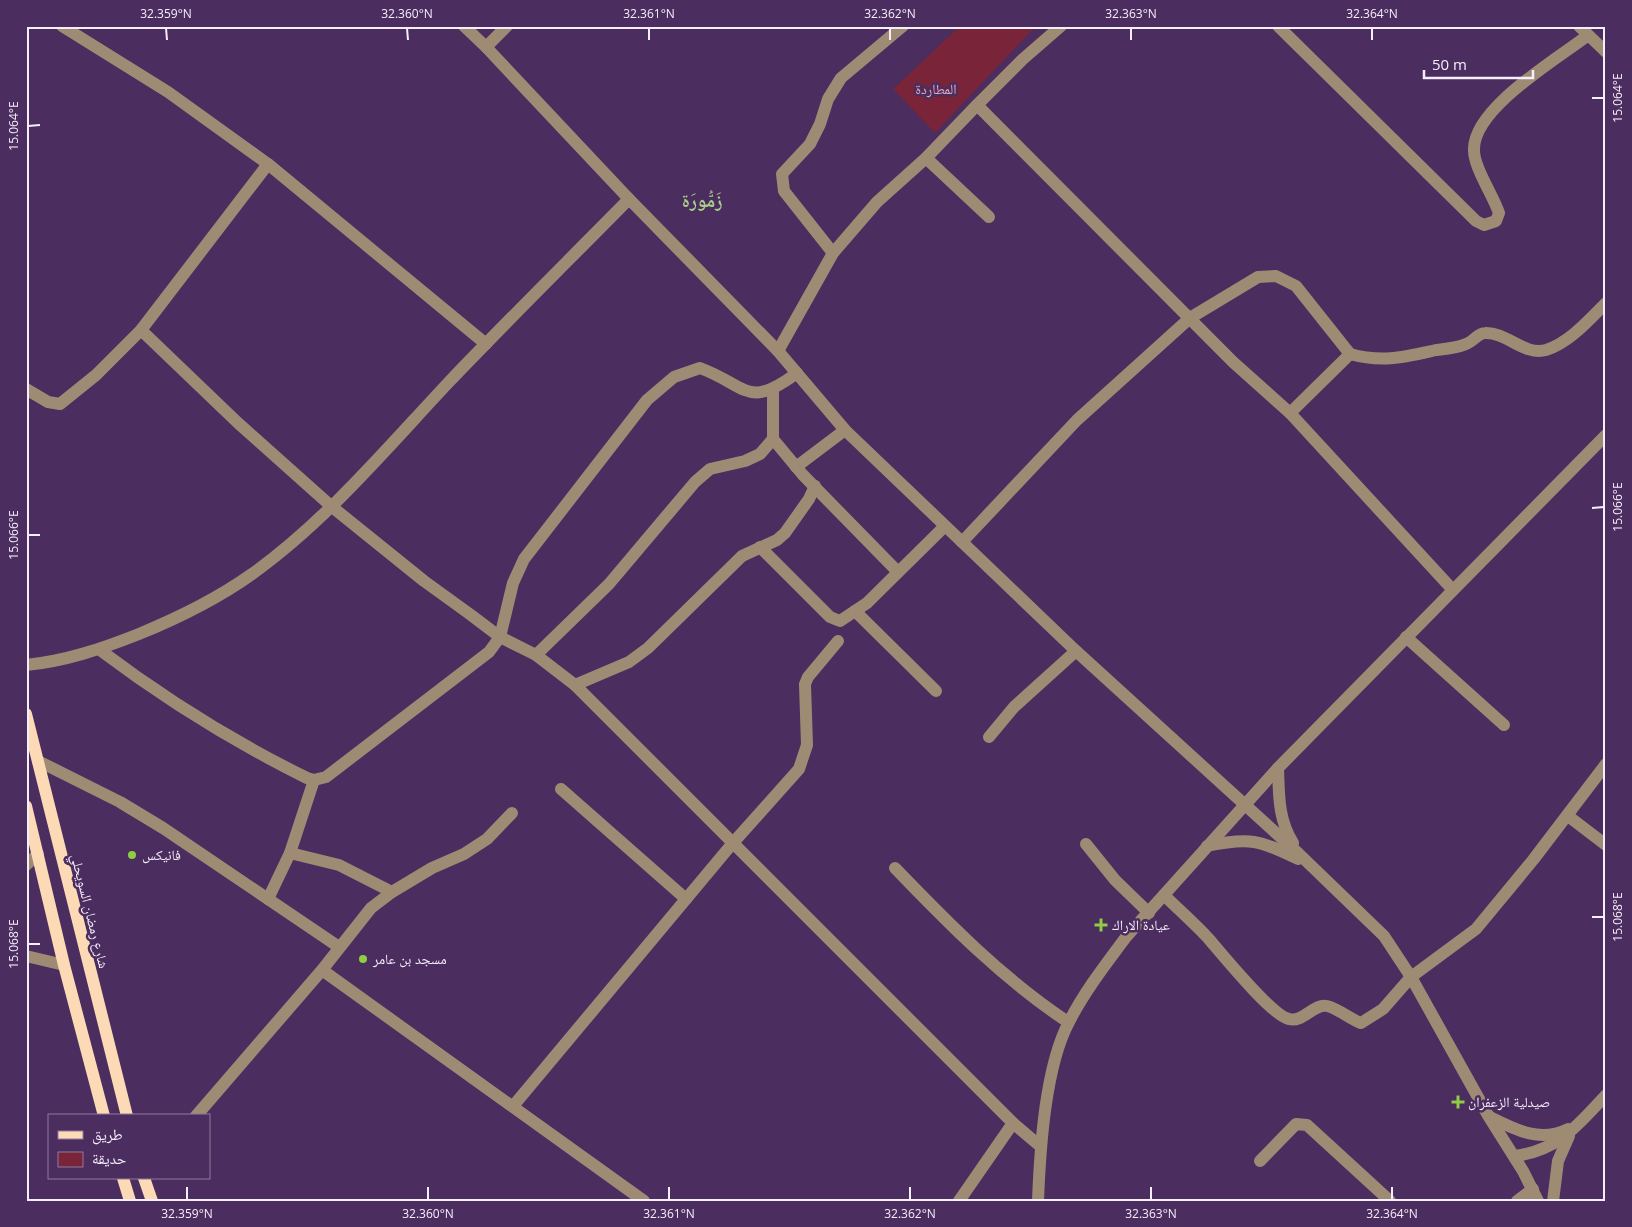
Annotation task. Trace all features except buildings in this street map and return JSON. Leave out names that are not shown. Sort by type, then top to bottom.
[{"type":"main road","name":"شارع رمضان السويحلي","points":[[26,714],[126,1114]]},
{"type":"main road","points":[[26,806],[64,965],[103,1114]]},
{"type":"main road","points":[[124,1180],[130,1201]]},
{"type":"main road","points":[[145,1180],[152,1201]]},
{"type":"street","points":[[62,26],[168,92],[268,164],[486,344]]},
{"type":"street","points":[[464,26],[486,47],[629,200],[778,351],[845,430],[1076,651],[1245,804],[1384,936],[1411,977],[1489,1117],[1515,1156],[1536,1195],[1517,1201]]},
{"type":"street","points":[[486,47],[507,26]]},
{"type":"street","points":[[833,253],[784,192],[782,174],[810,144],[820,124],[828,99],[841,78],[903,26]]},
{"type":"street","points":[[778,351],[833,253],[877,202],[926,158],[976,105],[1060,26]]},
{"type":"street","points":[[1278,26],[1476,220],[1484,225],[1496,221],[1499,212],[1494,198],[1485,183],[1474,149],[1479,129],[1495,107],[1506,97],[1588,36]]},
{"type":"street","points":[[1579,26],[1606,52]]},
{"type":"street","points":[[976,105],[1190,318],[1290,414],[1452,589]]},
{"type":"street","points":[[926,158],[989,217]]},
{"type":"street","points":[[26,389],[53,404],[64,402],[141,330],[268,164]]},
{"type":"street","points":[[26,665],[70,659],[100,650],[168,622],[217,596],[252,573],[288,545],[331,506],[486,344],[629,200]]},
{"type":"street","points":[[962,542],[1077,420],[1190,318],[1258,277],[1276,276],[1296,286],[1350,354],[1370,360],[1388,360],[1466,344],[1483,333],[1499,334],[1532,351],[1543,351],[1554,348],[1579,329],[1606,303]]},
{"type":"street","points":[[141,330],[238,423],[331,506],[424,581],[500,637],[536,655],[575,685],[1013,1123],[1040,1146]]},
{"type":"street","points":[[1290,414],[1350,354]]},
{"type":"street","points":[[100,650],[148,686],[214,728],[298,774],[314,780],[326,777],[481,660],[500,637],[513,582],[524,559],[647,400],[674,376],[700,368],[747,392],[760,393],[773,390],[797,373]]},
{"type":"street","points":[[773,390],[773,439],[796,467],[898,572]]},
{"type":"street","points":[[796,467],[845,430]]},
{"type":"street","points":[[1038,1201],[1040,1146],[1051,1080],[1062,1038],[1068,1022],[1126,937],[1278,768],[1452,589],[1606,435]]},
{"type":"street","points":[[536,655],[609,584],[695,482],[710,469],[745,461],[760,454],[773,439]]},
{"type":"street","points":[[575,685],[628,662],[648,648],[742,556],[777,540],[785,533],[809,499],[815,486]]},
{"type":"street","points":[[760,547],[830,617],[840,621],[855,611],[945,526]]},
{"type":"street","points":[[855,611],[936,691]]},
{"type":"street","points":[[1406,637],[1504,725]]},
{"type":"street","points":[[514,1105],[732,844],[799,769],[807,745],[805,684],[808,677],[838,641]]},
{"type":"street","points":[[989,738],[1014,707],[1076,651]]},
{"type":"street","points":[[38,761],[120,802],[163,828],[339,947]]},
{"type":"street","points":[[1164,895],[1207,937],[1250,986],[1283,1016],[1290,1020],[1299,1018],[1326,1005],[1361,1023],[1383,1009],[1411,977],[1476,929],[1568,816],[1606,764]]},
{"type":"street","points":[[1278,768],[1280,813],[1285,830],[1299,854]]},
{"type":"street","points":[[268,899],[290,853],[314,780]]},
{"type":"street","points":[[561,789],[686,899]]},
{"type":"street","points":[[198,1114],[322,970],[370,908],[392,892],[432,868],[464,854],[487,839],[512,813]]},
{"type":"street","points":[[1568,816],[1606,845]]},
{"type":"street","points":[[1207,846],[1234,840],[1255,841],[1270,845],[1310,865]]},
{"type":"street","points":[[1086,844],[1115,880],[1149,913]]},
{"type":"street","points":[[290,853],[339,866],[392,892]]},
{"type":"street","points":[[26,865],[38,854]]},
{"type":"street","points":[[895,868],[1002,973],[1037,1001],[1068,1022]]},
{"type":"street","points":[[26,956],[64,965]]},
{"type":"street","points":[[322,970],[394,1023],[514,1105],[644,1201]]},
{"type":"street","points":[[1515,1156],[1542,1151],[1575,1128],[1606,1095]]},
{"type":"street","points":[[1489,1117],[1536,1136],[1555,1134],[1575,1128]]},
{"type":"street","points":[[959,1201],[1013,1123]]},
{"type":"street","points":[[1260,1161],[1288,1129],[1296,1124],[1307,1125],[1390,1201]]},
{"type":"street","points":[[1553,1201],[1558,1161],[1575,1128]]},
{"type":"green space","name":"المطاردة","points":[[960,26],[1036,26],[935,133],[893,89]]},
{"type":"place","name":"فانيكس","points":[[132,855]]},
{"type":"place","name":"عيادة الاراك","points":[[1101,925]]},
{"type":"place","name":"مسجد بن عامر","points":[[363,959]]},
{"type":"place","name":"صيدلية الزعفران","points":[[1458,1102]]},
{"type":"district","name":"زَمُّورَة","points":[[702,200]]}]
